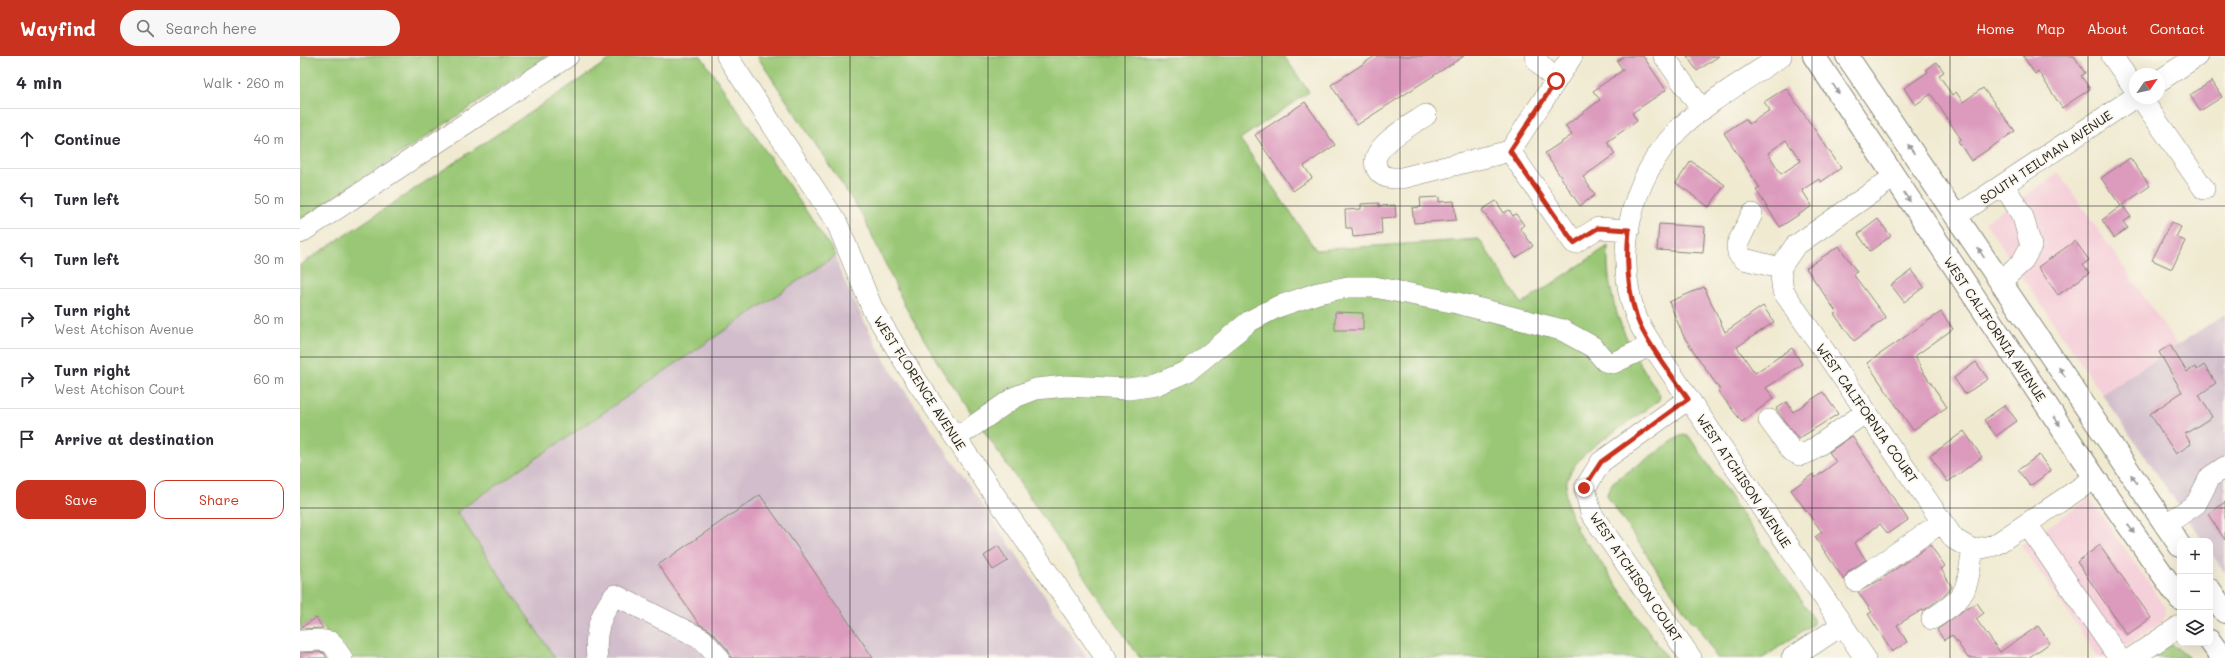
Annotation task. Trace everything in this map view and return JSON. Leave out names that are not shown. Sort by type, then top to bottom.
[{"type":"main road","name":"WEST CALIFORNIA AVENUE","points":[[1814,56],[2095,478],[2177,595]]},
{"type":"main road","points":[[1847,56],[2177,542]]},
{"type":"main road","points":[[2213,646],[2222,658]]},
{"type":"street","points":[[300,232],[568,56]]},
{"type":"street","name":"WEST FLORENCE AVENUE","points":[[727,56],[837,223],[873,310],[914,377],[1106,658]]},
{"type":"street","points":[[1536,56],[1537,61],[1556,81]]},
{"type":"street","points":[[1426,115],[1388,140],[1376,156],[1376,167],[1381,174],[1390,178],[1402,178],[1510,151],[1572,56]]},
{"type":"street","points":[[1664,56],[1702,110]]},
{"type":"street","name":"WEST ATCHISON AVENUE","points":[[1781,56],[1702,110],[1679,129],[1660,150],[1645,174],[1634,204],[1626,253],[1628,281],[1637,319],[1652,345],[1865,658]]},
{"type":"street","points":[[2112,56],[2129,80]]},
{"type":"street","points":[[2165,78],[2197,56]]},
{"type":"street","name":"SOUTH TEILMAN AVENUE","points":[[1956,216],[2129,101]]},
{"type":"street","points":[[2145,104],[2204,189]]},
{"type":"street","points":[[1510,151],[1574,243],[1598,228],[1629,230]]},
{"type":"street","points":[[1752,214],[1737,245],[1738,252],[1744,259],[1780,268],[1794,246],[1894,177]]},
{"type":"street","points":[[2000,282],[2022,262],[2031,246],[2022,217],[2004,185]]},
{"type":"street","name":"WEST CALIFORNIA COURT","points":[[1780,268],[1783,291],[1954,539],[1973,550]]},
{"type":"street","points":[[956,438],[1015,397],[1036,389],[1066,386],[1129,389],[1155,385],[1188,371],[1250,321],[1277,307],[1318,293],[1348,287],[1374,287],[1457,303],[1562,330],[1593,348],[1605,361],[1613,363],[1652,345]]},
{"type":"street","name":"WEST ATCHISON COURT","points":[[1688,399],[1601,462],[1584,488],[1591,513],[1691,658]]},
{"type":"street","points":[[1769,420],[1792,451],[1800,455],[1810,452],[1866,412]]},
{"type":"street","points":[[2165,525],[2196,504],[2210,477],[2225,467]]},
{"type":"street","points":[[1932,619],[1955,603],[1963,595],[1973,550],[1995,545],[2095,478]]},
{"type":"street","points":[[1856,581],[1942,522]]},
{"type":"street","points":[[2027,524],[2119,658]]},
{"type":"street","points":[[597,658],[596,645],[598,626],[602,614],[615,595],[702,639],[719,658]]},
{"type":"street","points":[[1792,658],[1842,625]]},
{"type":"street","points":[[2132,658],[2177,628]]},
{"type":"street","points":[[300,641],[319,640],[331,642],[342,658]]},
{"type":"shaded area","points":[[2059,173],[2177,345],[2102,394],[1985,222]]},
{"type":"shaded area","points":[[836,255],[839,269],[886,363],[1087,658],[555,658],[457,513]]},
{"type":"shaded area","points":[[2225,314],[2225,573],[2213,555],[2213,538],[2201,538],[2102,394]]},
{"type":"shaded area","points":[[2090,498],[2166,608],[2162,622],[2108,658],[2099,658],[2021,545]]},
{"type":"green space","points":[[300,56],[548,56],[300,220]]},
{"type":"green space","points":[[615,56],[701,56],[836,255],[457,512],[555,658],[345,658],[316,618],[300,628],[300,265]]},
{"type":"green space","points":[[757,56],[1284,56],[1309,92],[1240,139],[1316,250],[1479,239],[1522,304],[1608,246],[1610,288],[1621,325],[1638,360],[1660,395],[1659,400],[1601,441],[1579,461],[1571,471],[1567,483],[1566,496],[1569,510],[1577,527],[1575,528],[1587,545],[1588,544],[1667,658],[1140,658],[942,370],[905,306],[863,216]]},
{"type":"green space","points":[[1683,434],[1688,435],[1814,619],[1813,624],[1763,658],[1717,658],[1695,622],[1693,623],[1607,496],[1613,482]]},
{"type":"green space","points":[[2171,643],[2189,658],[2147,658]]},
{"type":"building","points":[[1375,56],[1464,56],[1357,125],[1331,85]]},
{"type":"building","points":[[1624,56],[1643,56],[1666,90],[1632,113],[1637,121],[1607,142],[1615,154],[1583,177],[1595,195],[1580,206],[1545,153],[1572,135],[1565,126],[1600,100],[1593,91],[1623,70],[1617,61]]},
{"type":"building","points":[[1687,56],[1719,56],[1697,71]]},
{"type":"building","points":[[2023,56],[2074,56],[2085,73],[2081,76],[2090,89],[2062,108],[2038,71],[2035,74]]},
{"type":"building","points":[[1937,62],[1944,72],[1939,75],[1952,95],[1956,92],[1963,102],[1983,88],[2015,131],[1971,161],[1958,141],[1961,139],[1931,94],[1915,105],[1904,88],[1928,72],[1926,69]]},
{"type":"building","points":[[2212,81],[2222,97],[2200,111],[2190,95]]},
{"type":"building","points":[[1786,88],[1841,168],[1821,182],[1819,179],[1802,190],[1812,206],[1780,227],[1756,190],[1760,188],[1724,133],[1745,119],[1749,124],[1770,110],[1764,102]],"holes":[[[1786,140],[1801,161],[1781,174],[1768,153]]]},
{"type":"building","points":[[1305,102],[1335,145],[1304,166],[1312,178],[1293,191],[1255,135]]},
{"type":"building","points":[[2130,158],[2150,186],[2122,205],[2131,217],[2123,222],[2128,228],[2114,238],[2102,220],[2121,206],[2101,178]]},
{"type":"building","points":[[1691,161],[1725,185],[1709,207],[1676,183]]},
{"type":"building","points":[[1439,197],[1439,202],[1454,201],[1456,220],[1414,223],[1412,208],[1421,207],[1420,198]]},
{"type":"building","points":[[1496,201],[1504,213],[1509,210],[1513,216],[1516,214],[1524,225],[1520,228],[1533,246],[1516,258],[1482,210]]},
{"type":"building","points":[[1379,203],[1379,206],[1395,205],[1396,217],[1381,218],[1382,234],[1353,237],[1352,228],[1346,228],[1345,210],[1361,209],[1361,204]]},
{"type":"building","points":[[1878,219],[1891,236],[1870,251],[1858,234]]},
{"type":"building","points":[[2171,222],[2181,227],[2176,237],[2185,241],[2172,269],[2152,260]]},
{"type":"building","points":[[1659,224],[1705,227],[1703,253],[1657,250]]},
{"type":"building","points":[[2075,241],[2089,260],[2083,265],[2089,273],[2058,295],[2038,267]]},
{"type":"building","points":[[1839,246],[1857,272],[1853,274],[1886,318],[1854,341],[1834,314],[1837,313],[1806,268]]},
{"type":"building","points":[[1912,270],[1924,287],[1904,302],[1891,285]]},
{"type":"building","points":[[1704,287],[1725,332],[1763,306],[1774,322],[1737,347],[1755,373],[1792,348],[1802,364],[1766,388],[1774,398],[1742,422],[1718,391],[1720,390],[1684,337],[1669,302]]},
{"type":"building","points":[[1335,312],[1363,313],[1363,330],[1335,330]]},
{"type":"building","points":[[1941,312],[1953,329],[1915,356],[1922,370],[1947,407],[1913,430],[1867,363]]},
{"type":"building","points":[[2170,345],[2187,372],[2195,367],[2197,370],[2204,365],[2216,383],[2199,395],[2212,417],[2185,434],[2191,444],[2176,454],[2150,414],[2182,392],[2159,352]]},
{"type":"building","points":[[1976,362],[1988,379],[1965,394],[1954,378]]},
{"type":"building","points":[[1823,392],[1838,414],[1798,439],[1776,409],[1787,402],[1793,412]]},
{"type":"building","points":[[2005,405],[2017,421],[1996,436],[1984,420]]},
{"type":"building","points":[[1964,431],[1982,457],[1948,482],[1930,456]]},
{"type":"building","points":[[1852,436],[1908,520],[1888,534],[1880,524],[1854,543],[1866,560],[1849,571],[1844,580],[1815,537],[1822,532],[1791,490],[1813,474],[1815,478],[1836,462],[1829,452]]},
{"type":"building","points":[[2039,455],[2051,471],[2030,486],[2018,470]]},
{"type":"building","points":[[760,495],[873,658],[731,658],[728,650],[711,631],[699,624],[658,565]]},
{"type":"building","points":[[2225,502],[2225,540],[2208,514]]},
{"type":"building","points":[[1930,545],[1945,566],[1941,569],[1952,587],[1945,595],[1923,611],[1922,610],[1897,625],[1907,642],[1892,652],[1868,614],[1872,612],[1858,592],[1880,580]]},
{"type":"building","points":[[2100,545],[2151,618],[2127,635],[2077,562]]},
{"type":"building","points":[[998,546],[1008,561],[993,570],[984,556]]},
{"type":"building","points":[[1977,603],[1984,613],[1976,619],[2000,652],[2038,626],[2050,643],[2028,658],[1968,658],[1952,635],[1944,640],[1937,630],[1966,608],[1967,609]]},
{"type":"building","points":[[316,618],[323,628],[300,629],[300,628]]},
{"type":"building","points":[[300,653],[324,653],[327,658],[300,658]]},
{"type":"route","points":[[1556,81],[1510,151],[1574,243],[1586,234],[1598,228],[1629,230],[1626,253],[1628,281],[1637,319],[1652,345],[1688,399],[1601,462],[1584,488]]}]
